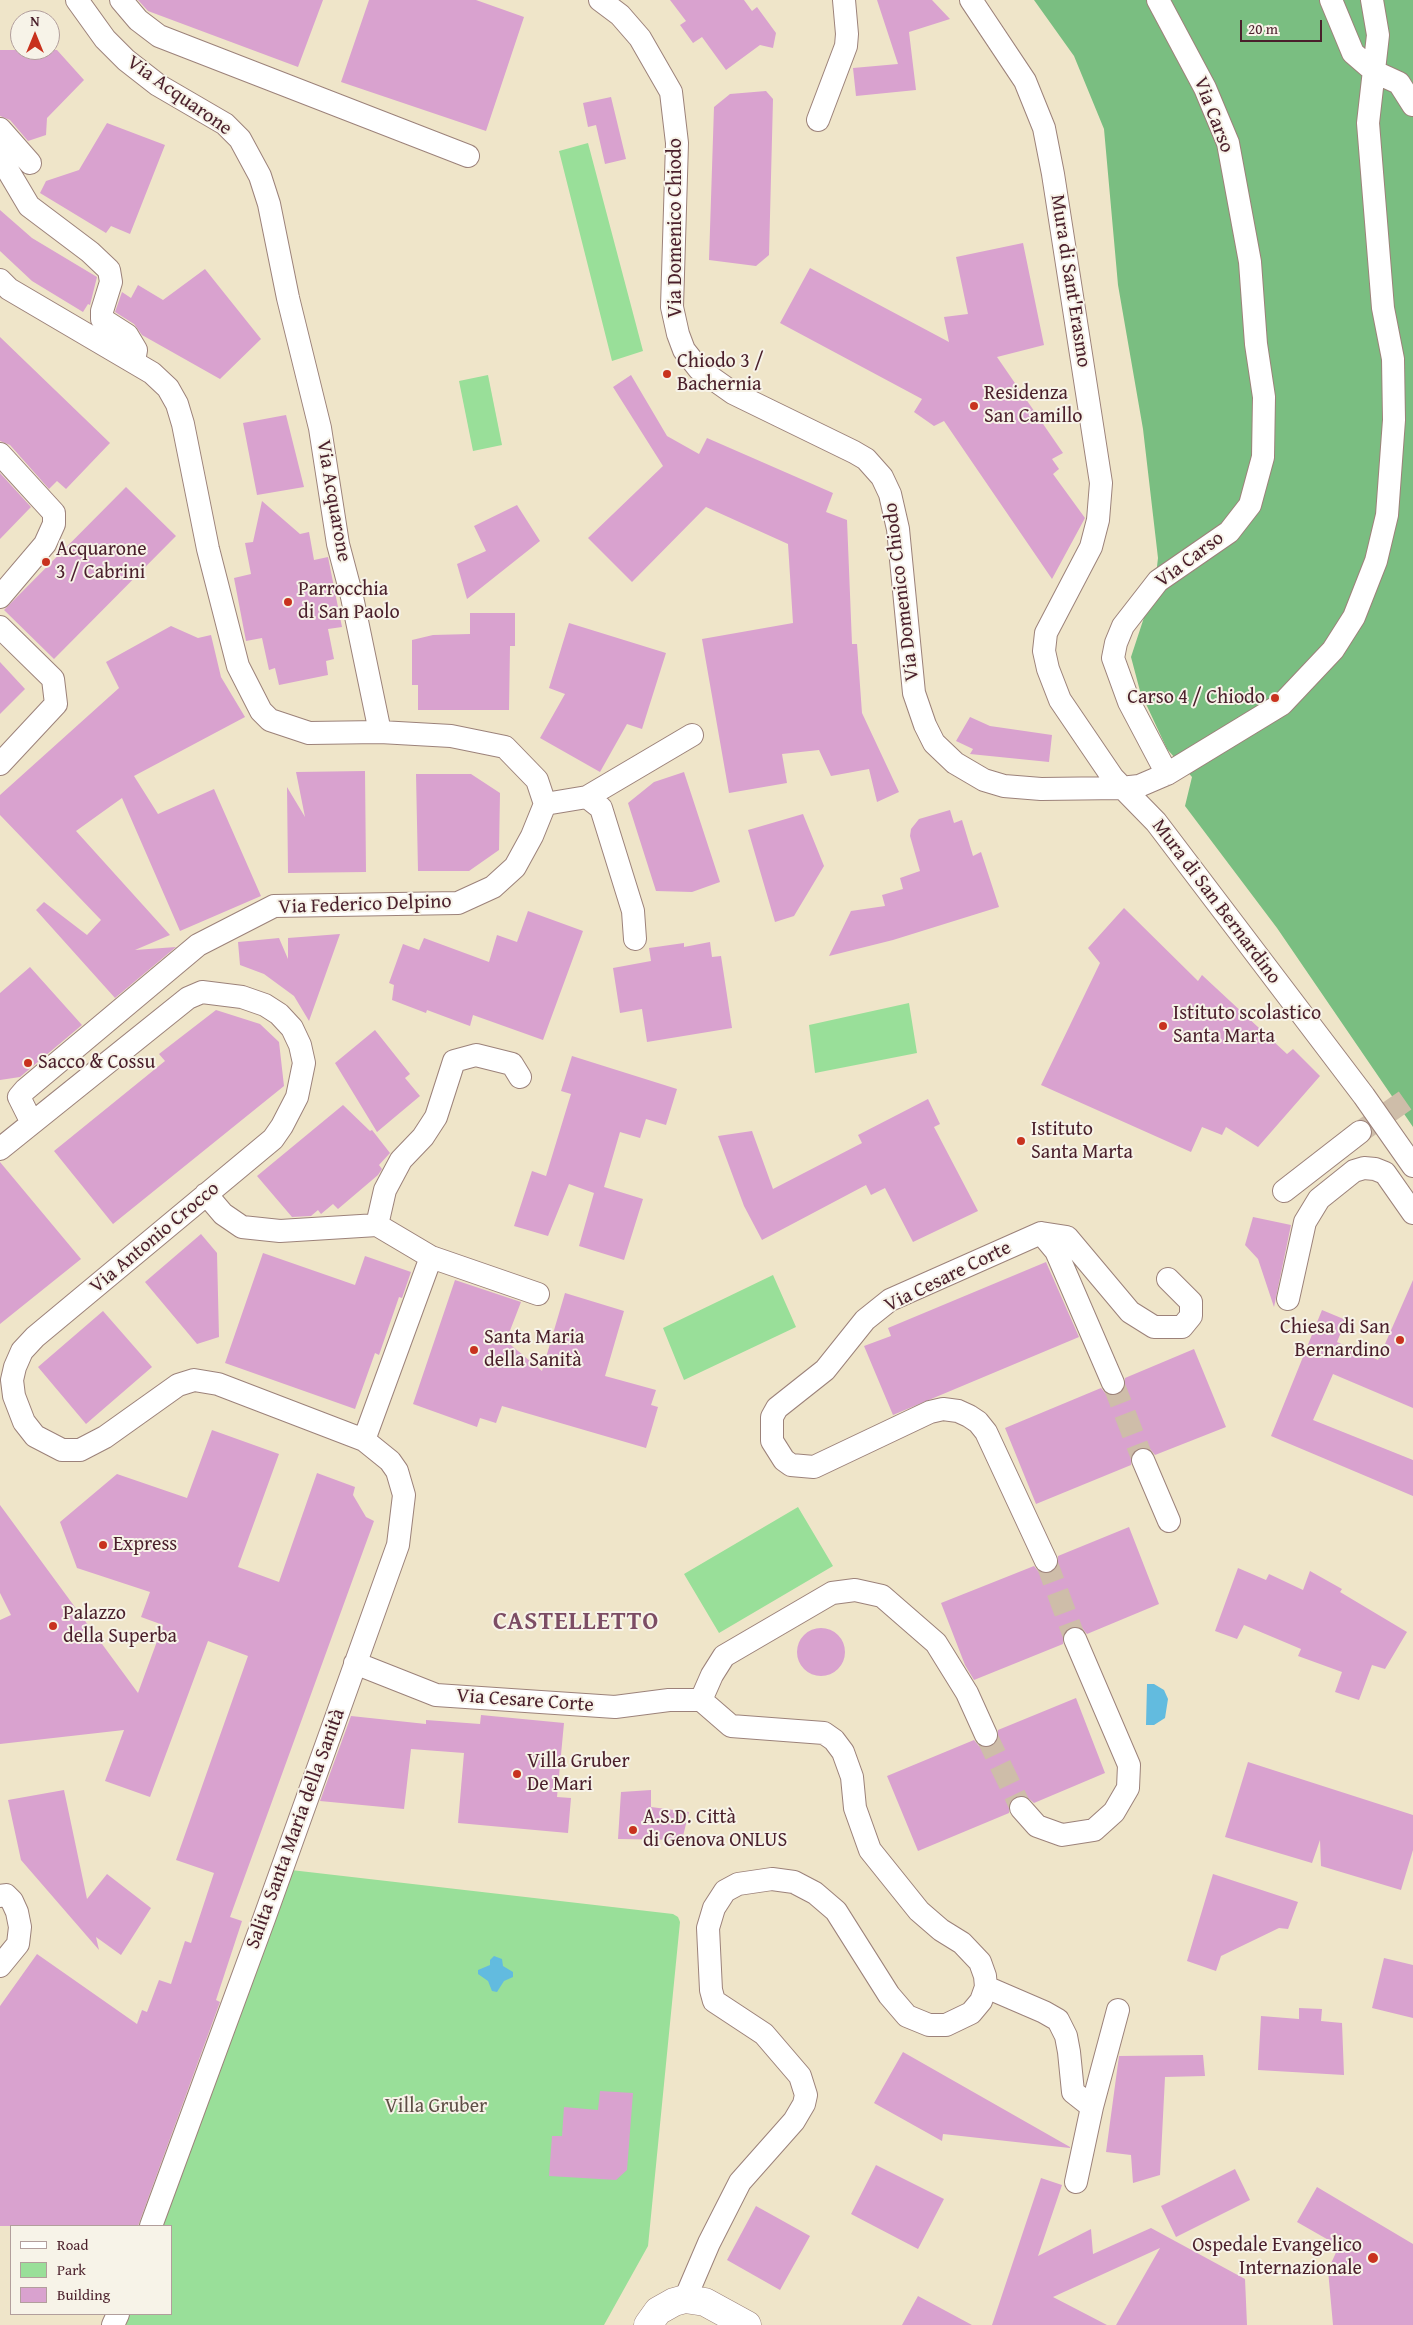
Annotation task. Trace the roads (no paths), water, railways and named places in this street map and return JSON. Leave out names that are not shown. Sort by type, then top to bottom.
[{"type":"street","name":"Via Acquarone","points":[[77,0],[105,39],[126,60],[158,85],[225,124],[240,139],[260,176],[269,204],[288,298],[320,428],[338,544],[352,597],[380,732]]},
{"type":"street","name":"Via Acquarone","points":[[121,0],[138,20],[159,36],[468,156]]},
{"type":"street","name":"Via Domenico Chiodo","points":[[600,0],[620,15],[640,38],[671,92],[677,143],[672,306],[678,334],[684,350],[689,359],[699,369],[733,393],[854,452],[866,460],[882,477],[890,494],[898,529],[914,692],[925,725],[934,743],[955,764],[984,780],[1004,786],[1041,789],[1121,788],[1139,786],[1167,774]]},
{"type":"street","points":[[818,120],[846,46],[847,34],[844,0]]},
{"type":"street","name":"Mura di Sant'Erasmo","points":[[971,0],[1026,81],[1044,128],[1053,174],[1101,483],[1098,520],[1091,547],[1046,632],[1044,651],[1060,700],[1121,788]]},
{"type":"street","name":"Via Carso","points":[[1158,0],[1205,88],[1228,143],[1250,262],[1256,344],[1264,397],[1263,457],[1250,505],[1229,532],[1158,581],[1123,626],[1116,643],[1113,658],[1128,702],[1167,774]]},
{"type":"street","points":[[1331,0],[1353,53],[1375,72],[1399,83],[1413,105]]},
{"type":"street","points":[[1167,774],[1282,704],[1333,650],[1354,617],[1376,561],[1387,515],[1394,420],[1393,359],[1382,308],[1368,123],[1378,34],[1372,0]]},
{"type":"street","points":[[0,129],[30,163]]},
{"type":"street","points":[[0,157],[29,206],[90,252],[108,270],[112,282],[102,311],[102,319],[127,335],[136,350],[134,362]]},
{"type":"street","points":[[0,280],[9,289],[152,373],[168,388],[177,404],[183,424],[208,549],[238,666],[262,711],[270,720],[309,733],[380,732],[451,736],[505,748],[538,780],[545,804],[587,797],[692,735]]},
{"type":"street","points":[[0,454],[54,513],[54,524],[46,544],[0,597]]},
{"type":"street","points":[[0,627],[53,679],[56,704],[0,764]]},
{"type":"street","name":"Mura di San Bernardino","points":[[1121,788],[1156,822],[1364,1096],[1413,1166]]},
{"type":"street","points":[[587,797],[601,808],[633,911],[635,939]]},
{"type":"street","name":"Via Federico Delpino","points":[[32,1123],[19,1097],[25,1090],[198,945],[274,906],[458,903],[494,887],[515,866],[545,804]]},
{"type":"street","name":"Via Antonio Crocco","points":[[0,1149],[188,998],[202,992],[242,997],[265,1005],[280,1014],[292,1028],[300,1045],[304,1063],[297,1097],[290,1114],[273,1139],[35,1337],[22,1352],[15,1366],[12,1380],[14,1396],[24,1422],[35,1436],[43,1442],[62,1450],[80,1450],[105,1437],[166,1392],[194,1380],[218,1384],[364,1440]]},
{"type":"street","points":[[377,1225],[385,1190],[401,1160],[423,1137],[436,1117],[454,1061],[476,1055],[512,1064],[520,1077]]},
{"type":"street","points":[[1318,1199],[1284,1191],[1360,1132]]},
{"type":"street","points":[[1288,1299],[1305,1222],[1318,1199],[1354,1171],[1364,1168],[1375,1169],[1384,1173],[1413,1213]]},
{"type":"street","points":[[206,1194],[223,1214],[242,1227],[280,1230],[377,1225],[432,1257],[538,1294]]},
{"type":"street","points":[[1041,1233],[1067,1237],[1130,1312],[1154,1327],[1182,1327],[1191,1316],[1191,1302],[1168,1279]]},
{"type":"street","points":[[1041,1233],[1056,1251],[1113,1383]]},
{"type":"street","name":"Via Cesare Corte","points":[[1041,1233],[890,1300],[865,1320],[825,1370],[777,1408],[772,1417],[770,1429],[772,1441],[784,1460],[792,1465],[814,1467],[930,1412],[943,1409],[969,1416],[978,1422],[986,1432],[1046,1561]]},
{"type":"street","points":[[364,1440],[432,1257]]},
{"type":"street","name":"Salita Santa Maria della Sanità","points":[[151,2225],[261,1928],[398,1545],[404,1495],[397,1471],[390,1461],[364,1440]]},
{"type":"street","points":[[1143,1460],[1169,1521]]},
{"type":"street","points":[[685,2299],[709,2242],[740,2182],[794,2121],[804,2104],[806,2095],[800,2076],[764,2034],[714,2001],[711,1990],[708,1936],[710,1917],[725,1891],[738,1884],[759,1879],[794,1882],[805,1886],[826,1901],[836,1912],[889,1995],[907,2016],[918,2022],[929,2026],[946,2026],[959,2020],[971,2013],[980,2001],[986,1987],[986,1976],[980,1962],[962,1943],[942,1930],[919,1910],[870,1850],[855,1808],[852,1777],[843,1752],[834,1740],[824,1733],[731,1726],[701,1700],[712,1675],[724,1656],[832,1593],[855,1590],[882,1596],[914,1621],[936,1643],[967,1693],[986,1735]]},
{"type":"street","points":[[1021,1808],[1037,1826],[1062,1834],[1094,1830],[1114,1812],[1128,1788],[1129,1765],[1075,1640]]},
{"type":"street","name":"Via Cesare Corte","points":[[355,1663],[436,1695],[615,1707],[669,1700],[701,1700]]},
{"type":"street","points":[[0,1896],[6,1894],[17,1912],[20,1935],[18,1944],[0,1966]]},
{"type":"street","points":[[986,1987],[1058,2020],[1068,2044],[1073,2092],[1092,2107]]},
{"type":"street","points":[[1076,2182],[1092,2107],[1118,2010]]},
{"type":"street","points":[[648,2325],[658,2311],[674,2302],[685,2299],[704,2302],[747,2325]]},
{"type":"water","points":[[1147,1684],[1154,1684],[1164,1690],[1168,1699],[1165,1718],[1154,1725],[1146,1725]]},
{"type":"water","points":[[494,1956],[502,1959],[503,1966],[513,1972],[513,1977],[504,1981],[497,1992],[492,1991],[488,1981],[478,1974],[478,1970],[490,1965],[490,1960]]},
{"type":"tunnel","points":[[1360,1132],[1413,1095]]},
{"type":"tunnel","points":[[1113,1383],[1143,1460]]},
{"type":"tunnel","points":[[1046,1561],[1075,1639]]},
{"type":"tunnel","points":[[986,1735],[1021,1808]]},
{"type":"place","name":"Chiodo 3 / Bachernia","points":[[667,374]]},
{"type":"place","name":"Residenza San Camillo","points":[[974,406]]},
{"type":"place","name":"Acquarone 3 / Cabrini","points":[[46,562]]},
{"type":"place","name":"Parrocchia di San Paolo","points":[[288,602]]},
{"type":"place","name":"Carso 4 / Chiodo","points":[[1275,698]]},
{"type":"place","name":"Istituto scolastico Santa Marta","points":[[1163,1026]]},
{"type":"place","name":"Sacco & Cossu","points":[[28,1063]]},
{"type":"place","name":"Istituto Santa Marta","points":[[1021,1141]]},
{"type":"place","name":"Chiesa di San Bernardino","points":[[1400,1340]]},
{"type":"place","name":"Santa Maria della Sanità","points":[[474,1350]]},
{"type":"place","name":"Express","points":[[103,1545]]},
{"type":"place","name":"Palazzo della Superba","points":[[53,1626]]},
{"type":"place","name":"Villa Gruber De Mari","points":[[517,1774]]},
{"type":"place","name":"A.S.D. Città di Genova ONLUS","points":[[633,1830]]},
{"type":"place","name":"Ospedale Evangelico Internazionale","points":[[1373,2258]]},
{"type":"district","name":"CASTELLETTO","points":[[576,1623]]},
{"type":"park label","name":"Villa Gruber","points":[[436,2107]]}]
